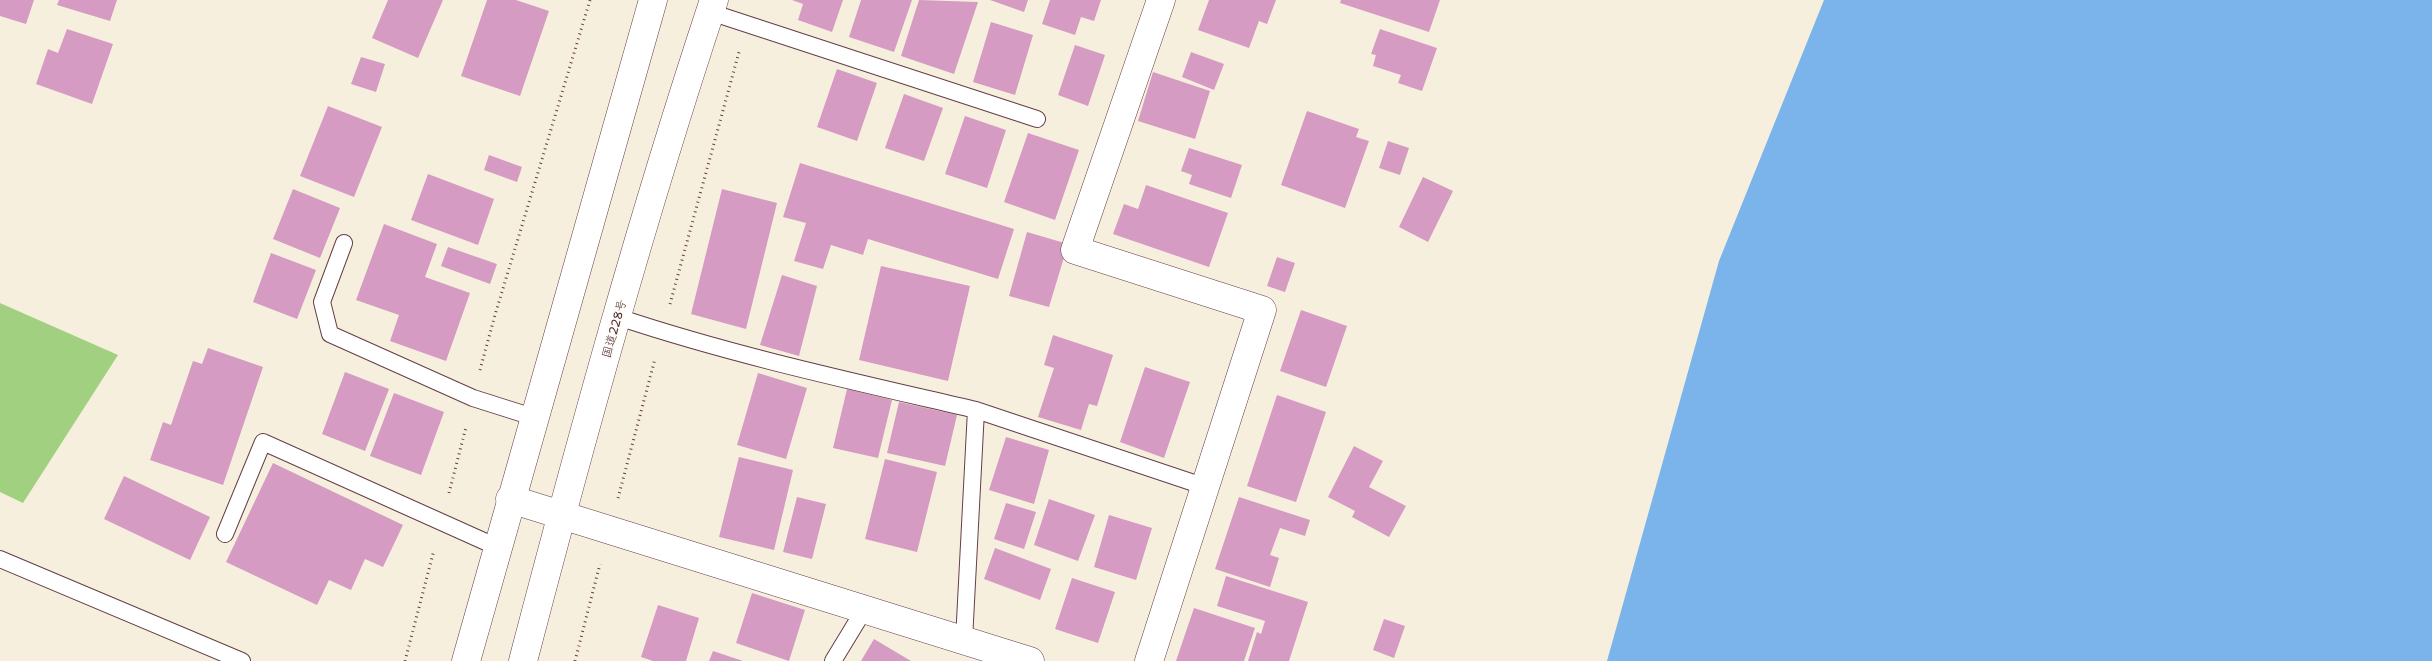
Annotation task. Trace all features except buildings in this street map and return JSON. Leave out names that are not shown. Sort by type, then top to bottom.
[{"type":"main road","points":[[466,661],[510,499],[653,0]]},
{"type":"main road","points":[[1149,661],[1262,310],[1075,250],[1161,0]]},
{"type":"main road","name":"国道228号","points":[[523,661],[562,515],[676,116],[712,6]]},
{"type":"main road","points":[[510,499],[864,610],[975,649],[1030,661]]},
{"type":"lane","points":[[712,6],[1038,119]]},
{"type":"lane","points":[[344,242],[322,302],[330,334],[473,398],[534,417]]},
{"type":"lane","points":[[618,318],[780,364],[976,410],[1206,487]]},
{"type":"lane","points":[[975,649],[976,410]]},
{"type":"lane","points":[[226,534],[263,442],[441,524],[497,547]]},
{"type":"lane","points":[[0,558],[242,661]]},
{"type":"lane","points":[[833,661],[864,610]]},
{"type":"path","points":[[405,661],[495,315],[590,0]]},
{"type":"green space","points":[[0,303],[118,355],[23,503],[0,492]]},
{"type":"water","points":[[1824,0],[2432,0],[2432,661],[1607,661],[1719,261]]}]
